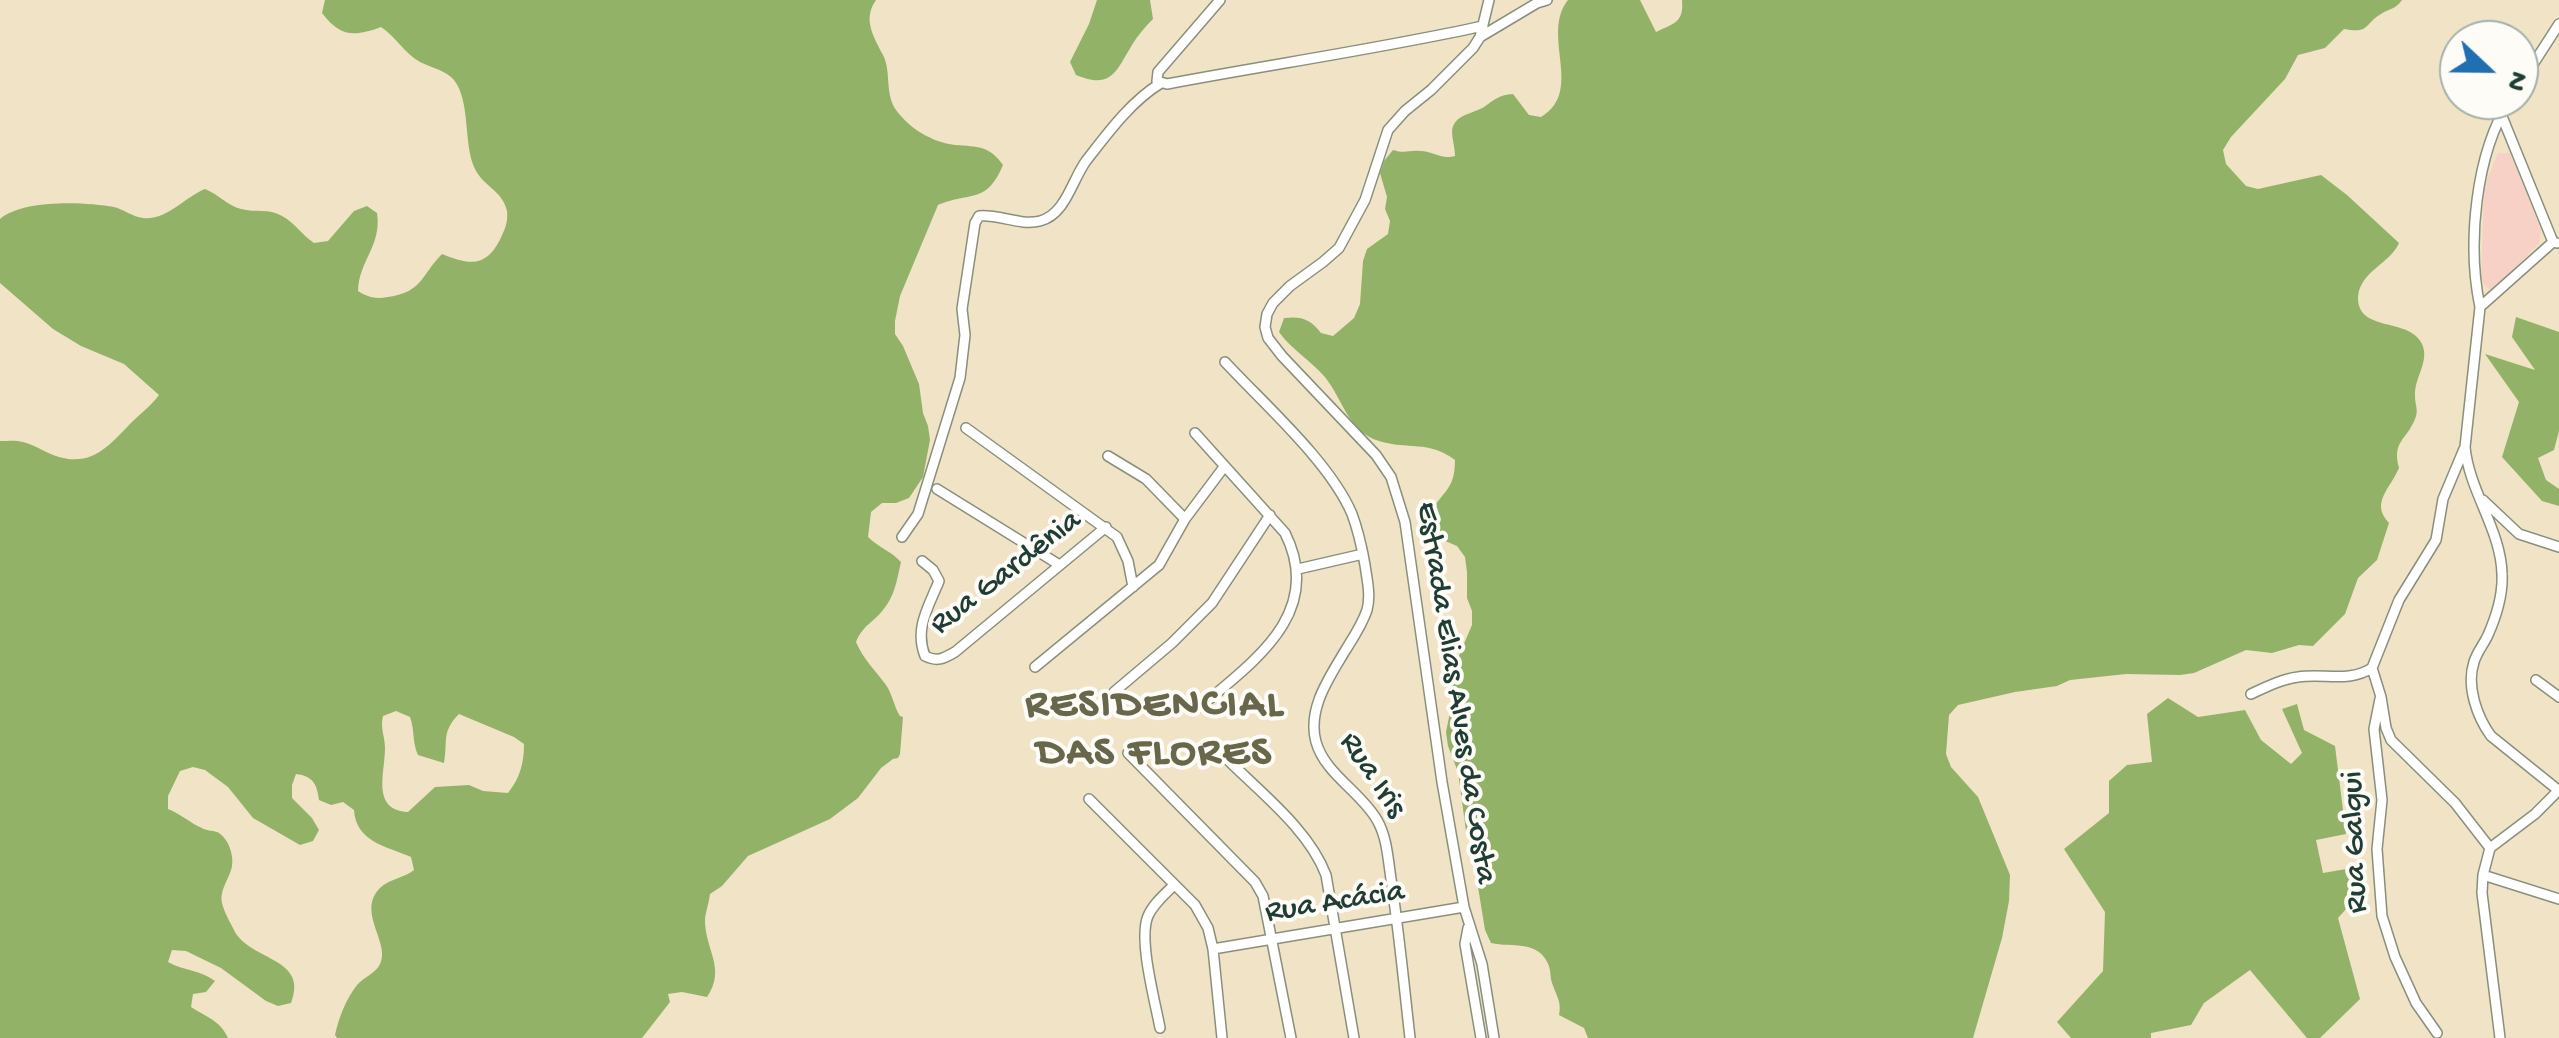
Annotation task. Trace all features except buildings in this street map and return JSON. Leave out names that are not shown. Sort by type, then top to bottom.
[{"type":"street","points":[[1161,83],[1157,81],[1158,72],[1220,0]]},
{"type":"street","name":"Estrada Elias Alves da Costa","points":[[1489,0],[1481,32],[1464,58],[1388,130],[1365,200],[1339,248],[1278,296],[1267,314],[1265,327],[1282,356],[1376,455],[1398,496],[1464,908],[1482,964],[1494,1038]]},
{"type":"street","points":[[902,537],[924,498],[960,378],[966,335],[962,309],[979,216],[1044,220],[1057,210],[1084,164],[1107,135],[1161,83],[1481,32],[1547,0]]},
{"type":"street","points":[[2539,55],[2559,24]]},
{"type":"street","points":[[2499,120],[2483,162],[2477,198],[2475,285],[2480,307],[2465,447],[2467,468],[2502,572],[2495,616],[2474,662],[2472,688],[2483,726],[2491,736],[2558,790],[2535,814],[2490,848],[2483,875],[2500,1038]]},
{"type":"street","points":[[2480,307],[2556,243],[2504,120]]},
{"type":"street","name":"Rua Iris","points":[[1224,362],[1320,463],[1351,511],[1363,554],[1368,607],[1326,683],[1316,707],[1314,725],[1322,757],[1366,805],[1385,840],[1410,1038]]},
{"type":"street","points":[[966,428],[1117,536],[1133,587]]},
{"type":"street","points":[[1195,433],[1285,533],[1298,568],[1288,617],[1272,641],[1256,660],[1200,707]]},
{"type":"street","points":[[2465,447],[2443,499],[2436,540],[2390,617],[2372,668],[2392,740],[2456,804],[2490,848]]},
{"type":"street","points":[[1108,456],[1146,479],[1185,519]]},
{"type":"street","points":[[1035,667],[1159,566],[1185,519],[1224,467]]},
{"type":"street","points":[[937,488],[1058,564]]},
{"type":"street","points":[[2477,494],[2519,534],[2559,547]]},
{"type":"street","points":[[1114,692],[1172,644],[1212,603],[1270,515]]},
{"type":"street","name":"Rua Gardênia","points":[[922,561],[939,581],[919,641],[925,656],[936,660],[954,652],[1106,527]]},
{"type":"street","points":[[1298,568],[1363,554]]},
{"type":"street","points":[[2251,694],[2299,676],[2351,677],[2372,668]]},
{"type":"street","points":[[2536,680],[2559,697]]},
{"type":"street","name":"Rua Galgui","points":[[2381,697],[2374,729],[2382,800],[2378,872],[2382,916],[2416,1002],[2437,1033]]},
{"type":"street","points":[[1128,753],[1256,882],[1263,896],[1291,1038]]},
{"type":"street","points":[[1228,760],[1310,842],[1320,858],[1354,1038]]},
{"type":"street","points":[[1089,799],[1195,906],[1208,928],[1222,1038]]},
{"type":"street","points":[[2483,875],[2559,899]]},
{"type":"street","points":[[1160,1028],[1144,935],[1146,919],[1174,885]]},
{"type":"street","name":"Rua Acácia","points":[[1213,949],[1464,908]]},
{"type":"street","name":"Estrada Elias Alves da Costa","points":[[1468,925],[1465,944],[1481,1038]]},
{"type":"shaded area","points":[[2498,153],[2510,153],[2541,230],[2539,244],[2491,291],[2481,281],[2484,188]]},
{"type":"green space","points":[[325,0],[876,0],[870,15],[871,28],[886,64],[890,97],[896,110],[930,138],[982,148],[1003,165],[984,192],[938,205],[900,296],[895,321],[895,334],[919,384],[930,440],[923,477],[909,498],[882,503],[871,512],[868,537],[901,562],[890,599],[856,642],[903,717],[900,754],[881,768],[858,798],[830,819],[748,856],[710,894],[705,918],[715,967],[713,987],[707,997],[682,992],[668,994],[670,1002],[642,1038],[337,1038],[349,996],[378,967],[382,956],[372,917],[374,897],[384,885],[414,870],[411,857],[366,836],[354,810],[343,802],[331,805],[319,800],[315,785],[306,777],[296,774],[292,798],[319,830],[313,841],[300,845],[253,818],[228,787],[205,770],[193,767],[180,771],[168,796],[168,809],[221,834],[227,842],[232,862],[222,893],[224,910],[243,942],[286,968],[294,988],[291,1003],[278,1006],[266,1001],[221,968],[186,951],[172,950],[168,962],[215,981],[206,992],[193,994],[191,1007],[217,1023],[228,1038],[0,1038],[0,441],[20,441],[59,457],[82,459],[109,445],[159,395],[124,364],[53,329],[0,283],[0,219],[24,208],[72,203],[114,207],[151,218],[205,189],[236,207],[282,216],[314,243],[328,241],[354,211],[367,206],[377,213],[378,225],[358,291],[376,298],[400,295],[415,287],[442,254],[471,262],[486,258],[504,231],[507,211],[501,198],[475,169],[463,100],[454,80],[415,59],[381,27],[348,33],[335,27],[322,13]],"holes":[[[396,711],[410,717],[418,755],[444,763],[447,732],[459,714],[524,744],[520,770],[508,793],[483,791],[469,785],[435,787],[408,812],[389,805],[383,789],[383,716]]]},
{"type":"green space","points":[[1097,0],[1150,0],[1153,19],[1117,70],[1098,80],[1076,75],[1070,62]]},
{"type":"green space","points":[[1568,0],[1640,0],[1656,32],[1679,18],[1682,0],[2402,0],[2363,29],[2344,29],[2325,48],[2298,55],[2285,79],[2223,150],[2226,164],[2246,186],[2258,189],[2321,175],[2399,243],[2369,274],[2358,297],[2366,316],[2407,330],[2416,336],[2424,351],[2415,389],[2416,416],[2399,446],[2399,468],[2381,502],[2389,523],[2377,560],[2358,578],[2345,614],[2313,646],[2299,645],[2272,653],[2246,650],[2194,673],[2180,675],[2126,674],[2070,680],[2057,686],[1958,705],[1949,715],[1946,754],[1951,767],[1978,797],[2010,875],[2002,938],[1973,1038],[1588,1038],[1584,1028],[1559,1015],[1559,1002],[1544,957],[1532,948],[1491,943],[1485,930],[1458,772],[1446,732],[1451,707],[1449,679],[1472,625],[1465,557],[1457,546],[1434,531],[1428,518],[1450,486],[1455,460],[1436,450],[1389,444],[1368,436],[1353,422],[1324,376],[1279,332],[1284,318],[1296,318],[1333,336],[1354,318],[1360,304],[1367,249],[1388,234],[1387,197],[1380,173],[1393,150],[1455,156],[1452,131],[1456,121],[1504,95],[1513,94],[1529,115],[1541,117],[1554,106],[1561,78],[1558,29]]},
{"type":"green space","points":[[2516,317],[2559,332],[2559,431],[2554,450],[2538,458],[2546,480],[2559,489],[2559,506],[2542,501],[2502,457],[2519,402],[2485,354],[2535,370],[2512,337]]},
{"type":"green space","points":[[2168,698],[2198,717],[2245,710],[2261,740],[2291,764],[2302,753],[2282,709],[2297,704],[2304,730],[2335,746],[2346,834],[2316,840],[2323,873],[2352,868],[2355,899],[2338,918],[2360,999],[2320,1038],[2307,1038],[2250,970],[2204,1003],[2191,1025],[2151,1033],[2151,1038],[2071,1038],[2057,1022],[2103,971],[2105,912],[2064,849],[2109,813],[2109,781],[2127,765],[2152,762],[2147,714]]},
{"type":"district","name":"RESIDENCIAL DAS FLORES","points":[[1155,732]]}]
